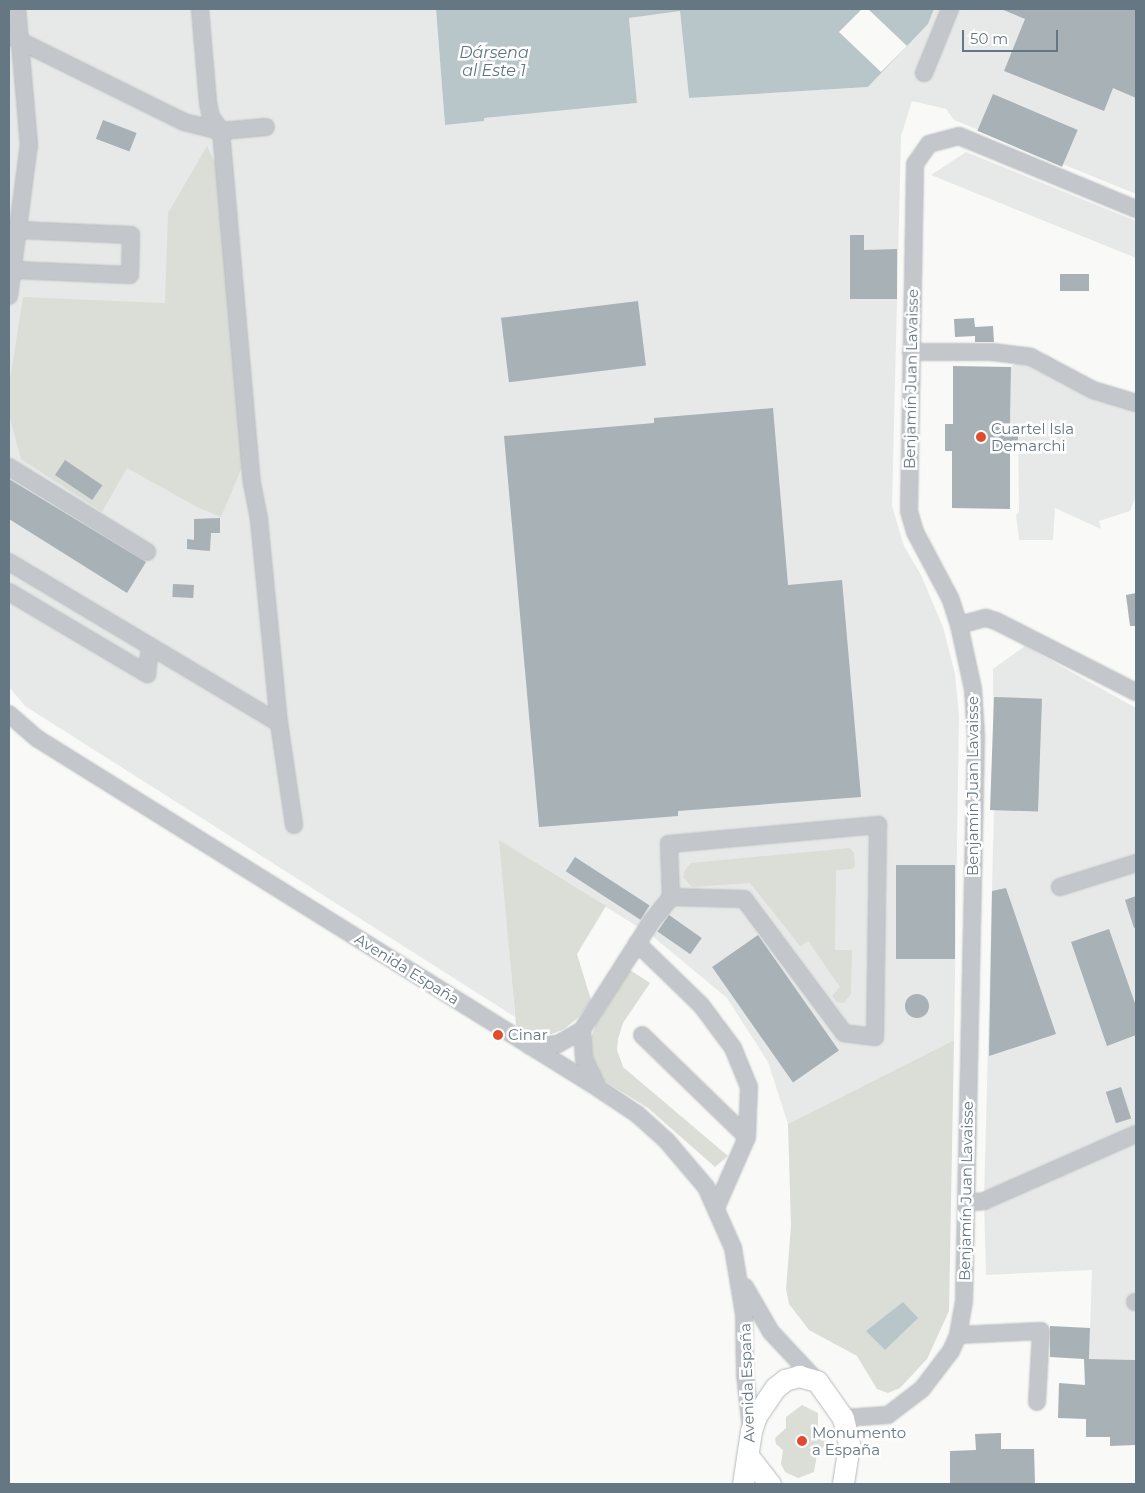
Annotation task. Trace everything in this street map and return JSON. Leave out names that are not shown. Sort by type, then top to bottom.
[{"type":"main road","points":[[751,1431],[764,1403],[780,1383],[799,1376],[817,1381]]},
{"type":"main road","name":"Avenida España","points":[[817,1381],[843,1418],[849,1445],[845,1476]]},
{"type":"main road","name":"Avenida España","points":[[743,1484],[751,1431]]},
{"type":"main road","points":[[748,1456],[770,1484]]},
{"type":"main road","points":[[832,1484],[845,1476]]},
{"type":"street","points":[[9,296],[29,145],[15,39],[17,9]]},
{"type":"street","points":[[200,9],[208,103],[211,117],[221,131],[252,484],[259,520],[279,723],[294,825]]},
{"type":"street","points":[[924,73],[950,9]]},
{"type":"street","points":[[15,39],[184,122],[221,131],[266,127]]},
{"type":"street","name":"Benjamín Juan Lavaisse","points":[[843,1418],[888,1415],[901,1408],[936,1373],[958,1335],[964,1301],[976,736],[973,689],[959,625],[950,598],[915,532],[909,511],[915,172],[919,157],[929,144],[951,136],[976,141],[1136,209]]},
{"type":"street","points":[[13,270],[130,275],[131,235],[18,230]]},
{"type":"street","points":[[912,352],[992,352],[1031,357],[1093,390],[1136,403]]},
{"type":"street","points":[[9,467],[146,552]]},
{"type":"street","points":[[9,562],[279,723]]},
{"type":"street","points":[[9,592],[147,674],[150,646]]},
{"type":"street","points":[[959,625],[986,618],[996,620],[1136,692]]},
{"type":"street","name":"Avenida España","points":[[9,714],[38,739],[637,1114],[680,1154],[706,1187],[716,1208],[741,1281],[774,1337],[817,1381]]},
{"type":"street","points":[[530,1046],[558,1044],[582,1030],[637,943],[671,897],[669,844],[878,825],[875,1037],[844,1033],[744,898],[671,897]]},
{"type":"street","points":[[1060,887],[1136,863]]},
{"type":"street","points":[[637,943],[701,1005],[734,1048],[749,1087],[747,1138],[716,1208]]},
{"type":"street","points":[[582,1030],[584,1059],[598,1088]]},
{"type":"street","points":[[642,1035],[747,1138]]},
{"type":"street","points":[[966,1203],[984,1201],[1136,1134]]},
{"type":"street","name":"Avenida España","points":[[741,1281],[751,1431]]},
{"type":"street","points":[[958,1335],[1041,1331],[1037,1402]]},
{"type":"shaded area","points":[[9,9],[436,9],[445,125],[484,121],[484,118],[637,103],[629,18],[680,10],[689,98],[868,87],[928,24],[934,9],[1136,9],[1136,194],[954,120],[946,109],[912,101],[901,136],[892,506],[904,546],[921,575],[943,627],[955,674],[959,716],[954,1040],[788,1124],[768,1062],[727,998],[651,935],[500,841],[515,1017],[25,706],[9,687]]},
{"type":"shaded area","points":[[207,146],[218,169],[245,460],[221,517],[197,507],[127,468],[102,512],[21,459],[9,415],[9,386],[23,297],[165,303],[168,213]]},
{"type":"shaded area","points":[[966,152],[1136,221],[1136,258],[931,175]]},
{"type":"shaded area","points":[[1015,349],[1049,356],[1081,377],[1136,398],[1136,496],[1130,511],[1099,521],[1101,529],[1055,508],[1053,540],[1019,540],[1016,515],[1019,512],[1018,425],[1010,425],[1011,367],[1014,364]]},
{"type":"shaded area","points":[[1025,646],[1136,708],[1136,1360],[1089,1359],[1092,1270],[986,1275],[984,1201],[994,810],[993,669]]},
{"type":"shaded area","points":[[499,840],[606,906],[577,954],[591,1000],[579,1017],[564,1029],[549,1035],[532,1035],[516,1025]]},
{"type":"shaded area","points":[[850,848],[854,853],[855,866],[852,869],[836,870],[835,950],[852,950],[851,994],[844,1003],[837,1002],[832,996],[840,987],[808,941],[800,946],[750,883],[692,887],[683,877],[685,870],[691,863]]},
{"type":"shaded area","points":[[630,970],[650,983],[623,1023],[617,1050],[623,1067],[728,1156],[715,1167],[648,1108],[598,1077],[589,1043],[596,1024]]},
{"type":"shaded area","points":[[954,1040],[949,1311],[927,1359],[900,1388],[888,1393],[877,1389],[857,1356],[809,1330],[789,1304],[786,1289],[791,1226],[788,1124]]},
{"type":"shaded area","points":[[802,1405],[818,1413],[818,1435],[825,1438],[826,1444],[817,1454],[814,1472],[798,1478],[785,1472],[781,1464],[783,1450],[776,1444],[775,1438],[786,1428],[786,1417]]},
{"type":"water","name":"Dársena al Este 1","points":[[436,9],[934,9],[928,24],[868,87],[689,98],[680,11],[629,18],[637,103],[484,118],[484,121],[445,125]]},
{"type":"water","points":[[903,1302],[918,1318],[885,1350],[866,1331]]},
{"type":"pier","points":[[862,9],[868,9],[907,46],[881,72],[839,32]]},
{"type":"building","points":[[1001,9],[1136,9],[1136,98],[1113,88],[1104,111],[1004,71],[1025,19]]},
{"type":"building","points":[[993,94],[1078,130],[1062,167],[977,131]]},
{"type":"building","points":[[103,120],[137,133],[129,152],[96,139]]},
{"type":"building","points":[[850,235],[864,235],[864,250],[897,249],[897,299],[850,299]]},
{"type":"building","points":[[1060,274],[1089,274],[1089,291],[1060,291]]},
{"type":"building","points":[[638,301],[646,366],[509,382],[501,318]]},
{"type":"building","points":[[974,318],[975,327],[993,326],[994,342],[975,342],[975,336],[955,337],[954,319]]},
{"type":"building","name":"Cuartel Isla Demarchi","points":[[953,366],[1011,367],[1010,425],[1018,425],[1018,449],[1010,449],[1010,509],[952,508],[952,451],[945,451],[945,424],[953,424]]},
{"type":"building","points":[[773,408],[788,585],[842,580],[861,797],[678,811],[678,816],[539,827],[504,436],[654,423],[654,418]]},
{"type":"building","points":[[65,460],[102,485],[92,500],[55,475]]},
{"type":"building","points":[[9,479],[146,562],[127,593],[9,519]]},
{"type":"building","points":[[220,518],[220,533],[211,533],[210,551],[187,549],[187,539],[194,540],[194,519]]},
{"type":"building","points":[[173,584],[194,585],[193,598],[172,597]]},
{"type":"building","points":[[1136,593],[1136,626],[1130,626],[1126,595]]},
{"type":"building","points":[[994,697],[1042,699],[1038,812],[990,810]]},
{"type":"building","points":[[575,857],[650,905],[640,920],[566,871]]},
{"type":"building","points":[[896,865],[955,865],[955,959],[896,959]]},
{"type":"building","points":[[1006,888],[1056,1034],[989,1056],[992,891]]},
{"type":"building","points":[[1136,896],[1136,927],[1134,928],[1125,900]]},
{"type":"building","points":[[669,915],[702,938],[690,954],[658,931]]},
{"type":"building","points":[[1109,929],[1136,1006],[1136,1035],[1107,1046],[1071,942]]},
{"type":"building","points":[[758,935],[839,1051],[793,1083],[712,967]]},
{"type":"building","points":[[917,994],[925,998],[929,1006],[925,1014],[917,1018],[909,1014],[905,1006],[909,998]]},
{"type":"building","points":[[1121,1087],[1131,1118],[1116,1123],[1106,1092]]},
{"type":"building","points":[[1050,1326],[1090,1328],[1089,1359],[1136,1360],[1136,1445],[1110,1446],[1110,1437],[1086,1437],[1086,1419],[1058,1418],[1059,1383],[1085,1385],[1084,1359],[1050,1357]]},
{"type":"building","points":[[1001,1433],[1001,1449],[1034,1449],[1035,1484],[950,1484],[950,1451],[976,1450],[975,1434]]},
{"type":"place","name":"Cuartel Isla Demarchi","points":[[981,437]]},
{"type":"place","name":"Cinar","points":[[498,1035]]},
{"type":"place","name":"Monumento a España","points":[[802,1441]]}]
